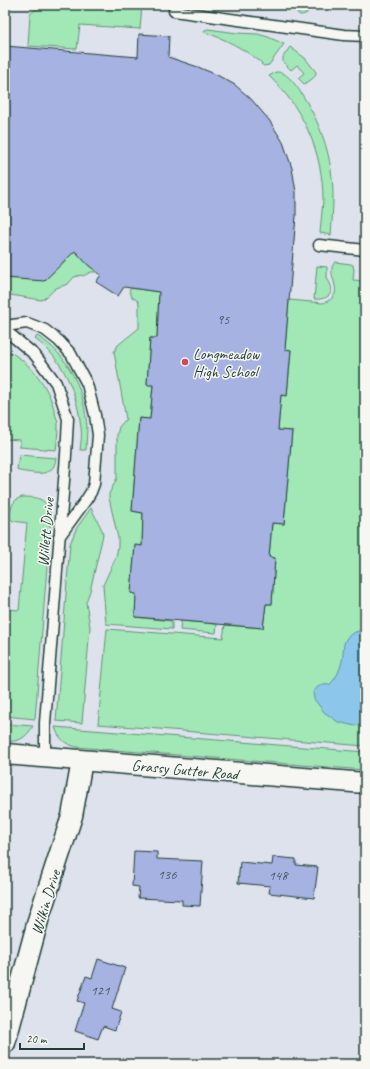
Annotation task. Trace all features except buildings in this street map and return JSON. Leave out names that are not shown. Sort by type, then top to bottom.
[{"type":"street","name":"Grassy Gutter Road","points":[[5,754],[365,783]]},
{"type":"street","name":"Wilkin Drive","points":[[5,1043],[39,917],[72,816],[82,760]]},
{"type":"lane","points":[[174,11],[344,35],[365,36]]},
{"type":"lane","points":[[319,245],[365,250]]},
{"type":"lane","points":[[5,326],[27,323],[45,330],[59,341],[71,354],[87,384],[95,415],[98,435],[94,484],[86,500],[59,538]]},
{"type":"lane","name":"Willett Drive","points":[[5,333],[11,335],[35,355],[56,383],[68,419],[46,715],[45,757]]},
{"type":"green space","points":[[50,5],[142,5],[140,29],[80,25],[77,49],[28,46],[31,13]]},
{"type":"green space","points":[[296,5],[307,5],[307,13],[301,15],[298,14]]},
{"type":"green space","points":[[208,29],[258,34],[284,44],[269,65],[264,66],[242,49],[204,32]]},
{"type":"green space","points":[[290,47],[305,58],[316,72],[314,78],[304,84],[298,78],[304,73],[297,65],[291,70],[283,62],[283,57]]},
{"type":"green space","points":[[276,72],[286,75],[299,90],[314,115],[324,141],[331,168],[333,207],[331,235],[320,233],[323,200],[322,182],[315,148],[309,132],[292,102],[269,76]]},
{"type":"green space","points":[[76,250],[97,272],[91,272],[83,276],[81,275],[74,277],[68,284],[56,288],[41,300],[5,294],[5,278]]},
{"type":"green space","points":[[335,262],[353,265],[353,280],[365,281],[365,746],[98,724],[107,629],[223,638],[225,625],[263,628],[266,604],[272,604],[275,558],[269,557],[272,523],[284,524],[292,431],[278,430],[281,395],[287,396],[291,350],[285,349],[289,300],[323,303],[331,299],[335,295],[332,267]]},
{"type":"green space","points":[[317,266],[327,267],[327,277],[331,286],[331,293],[327,297],[314,299]]},
{"type":"green space","points":[[131,288],[159,292],[157,338],[150,338],[147,384],[153,385],[150,419],[139,418],[132,511],[143,513],[142,546],[135,546],[131,593],[136,594],[135,617],[172,621],[172,629],[106,624],[103,585],[116,557],[118,547],[118,538],[109,494],[117,478],[117,435],[119,427],[126,419],[114,352],[118,345],[139,328],[139,304],[138,301],[132,297],[129,291]]},
{"type":"green space","points":[[37,336],[58,353],[73,375],[79,388],[86,414],[86,450],[80,450],[81,433],[79,415],[73,390],[54,356],[35,339]]},
{"type":"green space","points":[[5,349],[23,361],[37,375],[48,393],[58,424],[56,450],[20,447],[20,440],[5,439]]},
{"type":"green space","points":[[19,455],[56,458],[51,469],[47,472],[37,473],[19,471],[17,469]]},
{"type":"green space","points":[[33,497],[41,500],[47,505],[51,516],[35,719],[5,716],[5,609],[19,610],[27,523],[13,521],[10,518],[11,508],[18,498]]},
{"type":"green space","points":[[91,508],[103,535],[86,602],[90,627],[82,723],[56,721],[70,544],[76,529]]},
{"type":"green space","points":[[181,621],[217,624],[216,633],[180,630]]},
{"type":"green space","points":[[5,724],[33,726],[25,737],[15,741],[5,742]]},
{"type":"green space","points":[[55,727],[365,752],[365,770],[77,747],[69,745],[63,740]]},
{"type":"water","points":[[365,629],[365,723],[355,726],[338,722],[324,712],[314,699],[313,692],[316,688],[329,685],[334,680],[343,658],[346,639],[357,631]]},
{"type":"place","name":"Longmeadow High School","points":[[185,362]]}]
